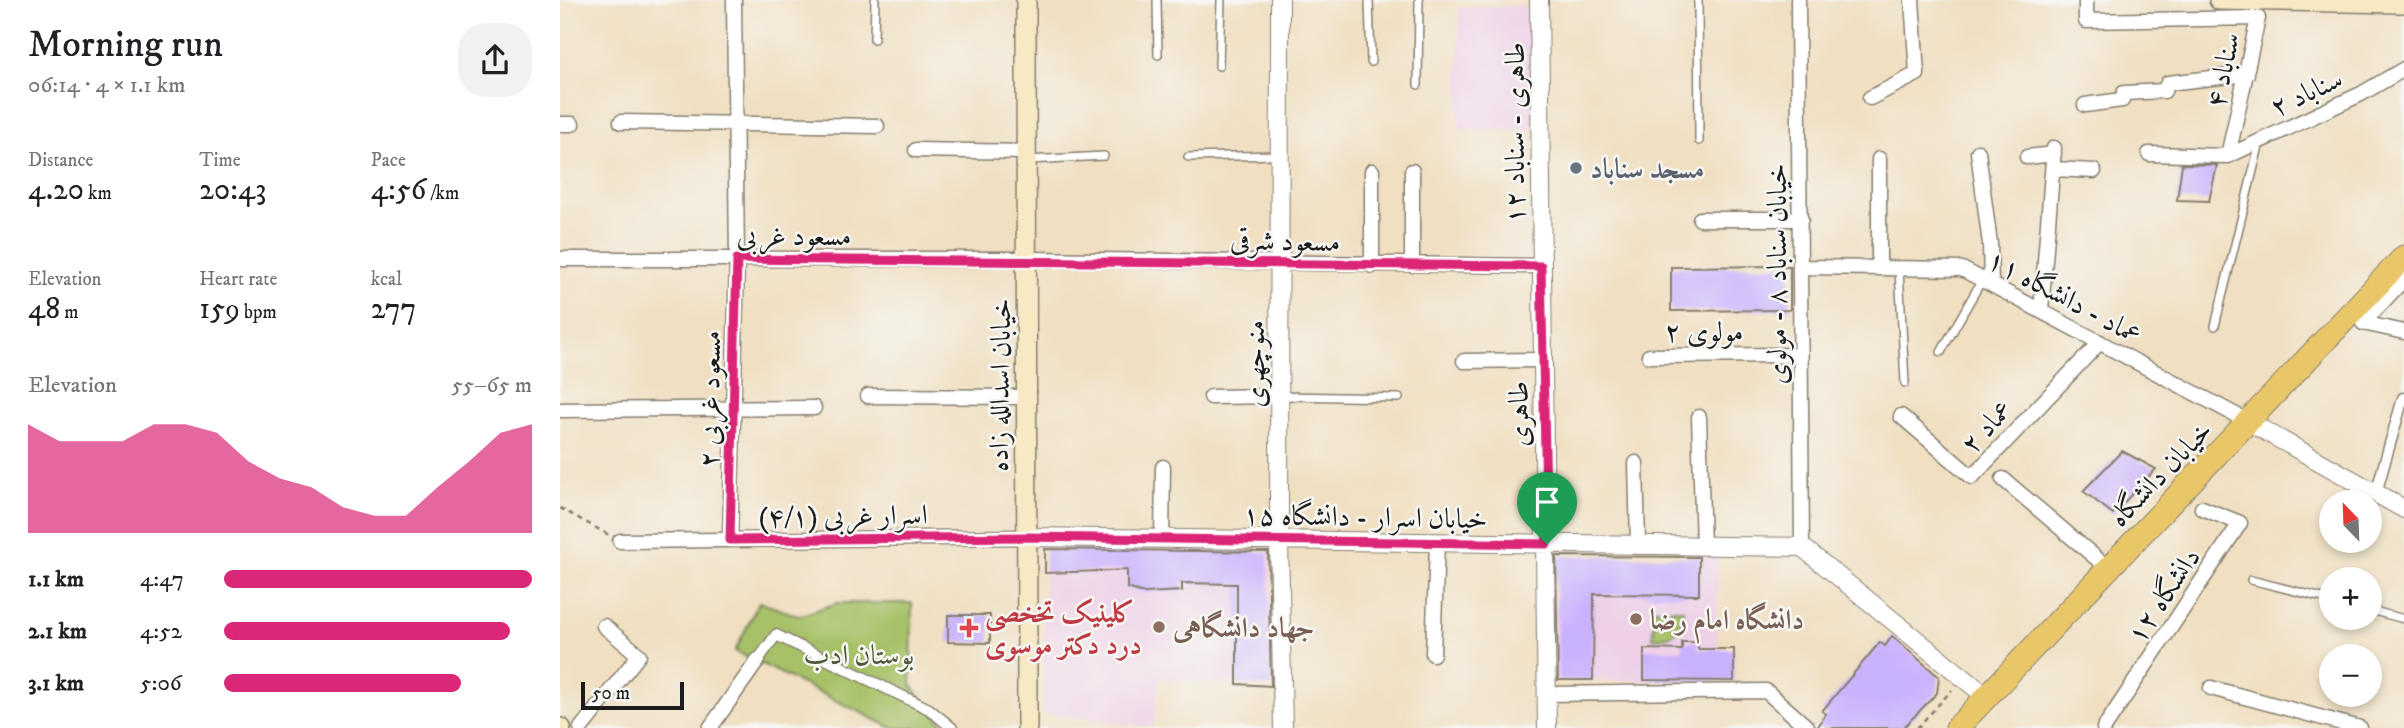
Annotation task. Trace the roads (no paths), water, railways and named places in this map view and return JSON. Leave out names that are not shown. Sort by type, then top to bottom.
[{"type":"main road","points":[[1011,0],[1027,53]]},
{"type":"main road","name":"خیابان اسدالله زاده","points":[[1026,0],[1027,728]]},
{"type":"main road","points":[[2219,0],[2374,1],[2404,4]]},
{"type":"main road","name":"خیابان دانشگاه","points":[[1957,728],[2404,257]]},
{"type":"street","name":"مسعود غربی ۲","points":[[730,540],[737,259],[734,0]]},
{"type":"street","name":"منوچهری","points":[[1280,0],[1279,541],[1283,728]]},
{"type":"street","name":"طاهری - سناباد ۱۲","points":[[1539,0],[1541,266]]},
{"type":"street","name":"خیابان سناباد ۸ - مولوی","points":[[1798,0],[1802,547]]},
{"type":"street","points":[[1870,98],[1917,74],[1912,0]]},
{"type":"street","name":"سناباد ۴","points":[[2086,0],[2086,21],[2258,18],[2228,156]]},
{"type":"street","name":"سناباد ۲","points":[[2228,156],[2404,69]]},
{"type":"street","points":[[2085,105],[2122,100],[2124,93],[2164,90],[2168,83],[2247,74]]},
{"type":"street","points":[[621,122],[877,126]]},
{"type":"street","points":[[916,150],[1027,156]]},
{"type":"street","points":[[1978,152],[1990,244],[1987,282]]},
{"type":"street","points":[[2149,155],[2228,156]]},
{"type":"street","points":[[2027,157],[2054,157],[2094,171]]},
{"type":"street","points":[[2040,310],[2054,157]]},
{"type":"street","points":[[1879,159],[1879,268]]},
{"type":"street","points":[[1372,171],[1372,265]]},
{"type":"street","points":[[1412,171],[1412,265]]},
{"type":"street","points":[[1700,219],[1801,219]]},
{"type":"street","name":"مسعود غربی","points":[[560,259],[1028,259]]},
{"type":"street","name":"مسعود شرقی","points":[[1028,259],[1281,265],[1541,266]]},
{"type":"street","name":"طاهری","points":[[1541,266],[1547,544],[1547,728]]},
{"type":"street","name":"عماد - دانشگاه ۱۱","points":[[1801,267],[1962,269],[2249,422]]},
{"type":"street","points":[[2404,279],[2363,323],[2404,332]]},
{"type":"street","name":"عماد ۲","points":[[1901,416],[1972,477],[2100,342]]},
{"type":"street","name":"مولوی ۲","points":[[1649,356],[1800,355]]},
{"type":"street","points":[[1464,361],[1543,360]]},
{"type":"street","points":[[868,396],[1026,397]]},
{"type":"street","points":[[1212,397],[1280,396]]},
{"type":"street","points":[[2377,490],[2403,398]]},
{"type":"street","points":[[560,410],[814,408]]},
{"type":"street","points":[[1699,417],[1703,545]]},
{"type":"street","points":[[2249,422],[2371,490]]},
{"type":"street","points":[[1636,463],[1638,544]]},
{"type":"street","points":[[1162,540],[1163,467]]},
{"type":"street","points":[[2003,479],[2109,569]]},
{"type":"street","points":[[2382,496],[2404,509]]},
{"type":"street","name":"دانشگاه ۱۲","points":[[2104,728],[2241,523],[2202,508]]},
{"type":"street","name":"خیابان اسرار - دانشگاه ۱۵","points":[[1025,537],[1802,547]]},
{"type":"street","name":"اسرار غربی (۴/۱)","points":[[620,541],[1025,537]]},
{"type":"street","points":[[1433,654],[1437,543]]},
{"type":"street","points":[[1802,547],[1987,697]]},
{"type":"street","points":[[581,728],[639,655],[604,626]]},
{"type":"street","points":[[710,728],[776,635],[929,709],[952,728]]},
{"type":"street","points":[[2211,688],[2360,728]]},
{"type":"street","points":[[1547,694],[1766,691],[1808,728]]},
{"type":"lane","points":[[874,39],[875,0]]},
{"type":"lane","points":[[1157,0],[1158,55]]},
{"type":"lane","points":[[1219,66],[1221,0]]},
{"type":"lane","points":[[1369,0],[1371,62]]},
{"type":"lane","points":[[1418,85],[1419,0]]},
{"type":"lane","points":[[1698,0],[1699,141]]},
{"type":"lane","points":[[2215,326],[2260,141]]},
{"type":"lane","points":[[1188,157],[1280,155]]},
{"type":"lane","points":[[1027,156],[1104,156]]},
{"type":"lane","points":[[1899,268],[1905,383]]},
{"type":"lane","points":[[1941,352],[1987,282]]},
{"type":"lane","points":[[1280,396],[1399,398]]},
{"type":"lane","points":[[2250,580],[2319,597]]},
{"type":"lane","points":[[2382,613],[2404,619]]},
{"type":"place","name":"مسجد سناباد","points":[[1576,168]]},
{"type":"place","name":"دانشگاه امام رضا","points":[[1636,619]]},
{"type":"place","name":"جهاد دانشگاهی","points":[[1159,627]]},
{"type":"place","name":"کلینیک تخخصی درد دکتر موسوی","points":[[969,628]]},
{"type":"park label","name":"بوستان ادب","points":[[859,654]]}]
